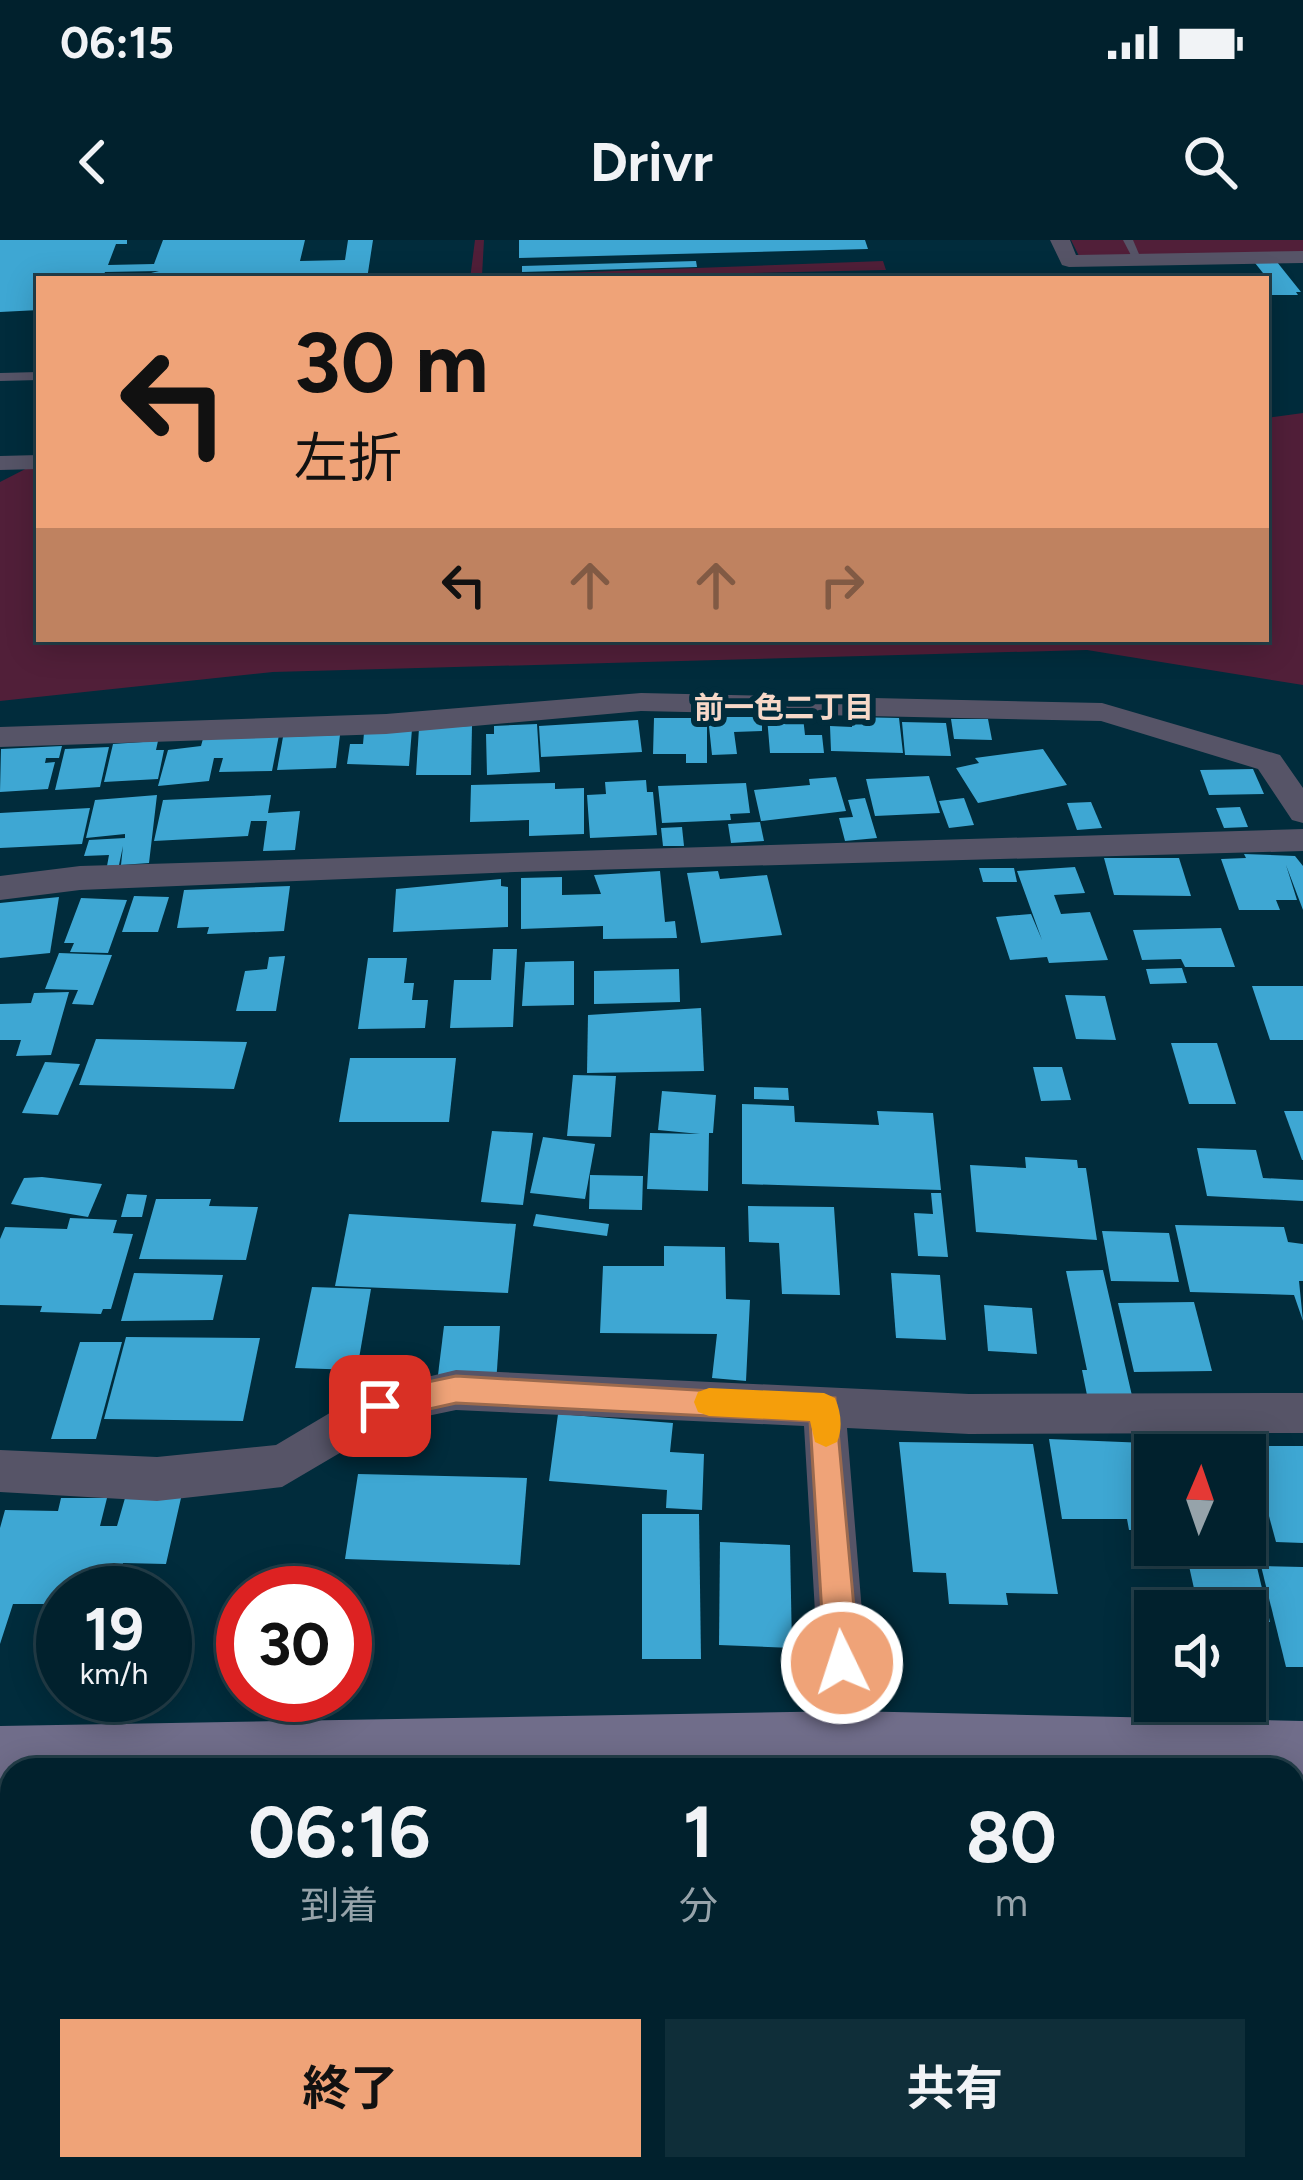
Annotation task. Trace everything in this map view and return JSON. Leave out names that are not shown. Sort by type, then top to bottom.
[{"type":"main road","points":[[242,1758],[848,1748],[1303,1757]]},
{"type":"street","points":[[1060,240],[1069,261],[1133,249],[1303,257]]},
{"type":"street","points":[[0,463],[36,462]]},
{"type":"street","points":[[0,737],[386,724],[641,702],[1102,712],[1269,762],[1303,812]]},
{"type":"street","points":[[0,888],[80,878],[515,861],[1303,840]]},
{"type":"street","points":[[0,1471],[157,1479],[281,1466],[380,1406],[456,1390],[969,1414],[1303,1413]]},
{"type":"street","points":[[824,1408],[848,1748]]},
{"type":"lane","points":[[0,377],[36,376]]},
{"type":"shaded area","points":[[475,240],[484,240],[482,276],[470,276]]},
{"type":"shaded area","points":[[1071,240],[1303,240],[1303,255],[1080,258]]},
{"type":"shaded area","points":[[883,261],[886,270],[609,276],[482,276]]},
{"type":"shaded area","points":[[1303,413],[1303,685],[1087,650],[273,672],[0,701],[0,482],[36,464],[36,642],[1269,642],[1269,418]]},
{"type":"building","points":[[0,240],[127,240],[127,244],[116,244],[108,265],[154,264],[163,240],[305,240],[300,261],[345,260],[348,240],[373,240],[367,276],[146,276],[159,271],[36,276],[36,310],[0,312]]},
{"type":"building","points":[[519,240],[865,240],[868,249],[519,258]]},
{"type":"building","points":[[696,261],[697,267],[522,272],[522,266]]},
{"type":"building","points":[[1277,262],[1301,292],[1269,295],[1269,276],[1252,274],[1263,273],[1255,263]]},
{"type":"building","points":[[708,717],[762,717],[762,731],[734,732],[737,754],[712,755]]},
{"type":"building","points":[[767,717],[803,717],[805,735],[822,735],[824,753],[770,753]]},
{"type":"building","points":[[852,717],[899,718],[903,753],[831,751],[830,726],[852,727]]},
{"type":"building","points":[[654,718],[707,718],[707,763],[686,763],[686,754],[653,754]]},
{"type":"building","points":[[951,719],[988,719],[992,740],[954,739]]},
{"type":"building","points":[[638,720],[642,752],[541,757],[539,726]]},
{"type":"building","points":[[902,722],[946,723],[951,756],[905,755]]},
{"type":"building","points":[[537,724],[540,772],[487,775],[486,734],[494,734],[494,726]]},
{"type":"building","points":[[472,726],[471,775],[416,775],[419,728]]},
{"type":"building","points":[[412,729],[409,766],[347,764],[350,744],[363,744],[364,733]]},
{"type":"building","points":[[204,735],[279,735],[272,771],[219,772],[223,758],[214,758],[209,781],[158,786],[168,750],[201,746]]},
{"type":"building","points":[[340,735],[336,768],[277,770],[283,737]]},
{"type":"building","points":[[158,741],[156,750],[164,750],[158,779],[104,782],[113,744]]},
{"type":"building","points":[[62,746],[59,758],[46,758],[45,763],[55,762],[48,789],[0,792],[1,749]]},
{"type":"building","points":[[109,747],[100,787],[55,790],[65,749]]},
{"type":"building","points":[[1043,749],[1067,785],[978,803],[956,768],[979,763],[975,758]]},
{"type":"building","points":[[1253,769],[1264,794],[1209,795],[1200,770]]},
{"type":"building","points":[[929,776],[940,813],[875,816],[866,779]]},
{"type":"building","points":[[836,777],[846,811],[761,821],[754,790],[810,785],[809,779]]},
{"type":"building","points":[[646,780],[647,792],[653,792],[657,835],[590,838],[587,795],[606,794],[605,782]]},
{"type":"building","points":[[555,783],[555,789],[584,788],[584,834],[529,836],[529,820],[470,822],[471,785]]},
{"type":"building","points":[[746,783],[750,813],[730,814],[731,820],[662,823],[658,786]]},
{"type":"building","points":[[157,795],[149,863],[121,865],[123,846],[119,865],[107,866],[109,855],[84,856],[89,840],[125,838],[125,834],[86,838],[95,800]]},
{"type":"building","points":[[271,795],[268,813],[300,811],[295,850],[263,851],[267,821],[251,821],[248,836],[154,841],[163,800]]},
{"type":"building","points":[[865,798],[877,838],[845,841],[839,818],[853,817],[848,800]]},
{"type":"building","points":[[964,798],[974,825],[949,828],[939,801]]},
{"type":"building","points":[[1091,802],[1102,828],[1077,830],[1067,803]]},
{"type":"building","points":[[1240,807],[1248,827],[1224,828],[1216,808]]},
{"type":"building","points":[[90,808],[82,844],[0,848],[0,813]]},
{"type":"building","points":[[760,822],[764,841],[731,843],[728,824]]},
{"type":"building","points":[[682,827],[684,846],[663,846],[661,828]]},
{"type":"building","points":[[1244,854],[1295,856],[1303,866],[1303,910],[1286,865],[1297,900],[1276,900],[1280,910],[1239,910],[1221,859],[1246,858]]},
{"type":"building","points":[[1104,858],[1179,858],[1191,896],[1114,895]]},
{"type":"building","points":[[1075,867],[1085,893],[1054,895],[1061,914],[1090,912],[1108,960],[1010,960],[996,917],[1031,914],[1042,940],[1017,871]]},
{"type":"building","points":[[979,868],[1014,868],[1017,882],[983,882]]},
{"type":"building","points":[[660,871],[665,922],[675,921],[677,938],[603,939],[603,926],[521,929],[521,878],[562,877],[562,895],[601,894],[594,875]]},
{"type":"building","points":[[718,871],[720,879],[767,875],[782,935],[701,943],[687,873]]},
{"type":"building","points":[[501,879],[501,886],[508,887],[508,927],[393,932],[396,889]]},
{"type":"building","points":[[290,886],[284,931],[207,934],[209,927],[177,928],[184,890]]},
{"type":"building","points":[[134,896],[169,897],[158,932],[122,932]]},
{"type":"building","points":[[59,897],[50,953],[0,958],[0,903]]},
{"type":"building","points":[[81,898],[127,900],[108,953],[70,952],[74,943],[64,943]]},
{"type":"building","points":[[1221,928],[1235,967],[1185,967],[1181,959],[1142,960],[1133,930]]},
{"type":"building","points":[[493,949],[517,949],[513,1027],[450,1028],[454,980],[491,980]]},
{"type":"building","points":[[59,953],[112,955],[93,1005],[72,1004],[78,990],[45,989]]},
{"type":"building","points":[[285,956],[276,1011],[236,1011],[245,971],[267,969],[269,957]]},
{"type":"building","points":[[368,958],[407,958],[404,983],[414,983],[412,1000],[428,1000],[425,1028],[358,1029]]},
{"type":"building","points":[[574,961],[574,1005],[522,1006],[525,962]]},
{"type":"building","points":[[1182,968],[1187,983],[1150,984],[1146,969]]},
{"type":"building","points":[[679,969],[680,1002],[594,1004],[594,971]]},
{"type":"building","points":[[1252,986],[1303,986],[1303,1040],[1270,1040]]},
{"type":"building","points":[[69,992],[51,1055],[16,1056],[21,1040],[0,1040],[0,1004],[31,1003],[34,993]]},
{"type":"building","points":[[1065,995],[1105,996],[1116,1040],[1076,1039]]},
{"type":"building","points":[[701,1008],[704,1071],[587,1073],[588,1015]]},
{"type":"building","points":[[96,1039],[247,1042],[234,1089],[79,1085]]},
{"type":"building","points":[[1171,1043],[1217,1043],[1236,1104],[1189,1104]]},
{"type":"building","points":[[350,1058],[456,1058],[449,1122],[339,1122]]},
{"type":"building","points":[[45,1062],[80,1064],[58,1115],[22,1113]]},
{"type":"building","points":[[1033,1067],[1062,1067],[1071,1100],[1041,1101]]},
{"type":"building","points":[[573,1075],[616,1076],[611,1137],[567,1136]]},
{"type":"building","points":[[754,1087],[788,1088],[789,1100],[754,1099]]},
{"type":"building","points":[[662,1091],[716,1095],[713,1133],[709,1133],[708,1191],[647,1189],[650,1133],[700,1134],[658,1130]]},
{"type":"building","points":[[742,1104],[794,1106],[795,1122],[879,1125],[877,1111],[933,1113],[941,1190],[742,1184]]},
{"type":"building","points":[[1284,1111],[1303,1111],[1303,1160],[1302,1160]]},
{"type":"building","points":[[492,1131],[533,1133],[523,1205],[481,1202]]},
{"type":"building","points":[[543,1137],[595,1144],[585,1199],[530,1193]]},
{"type":"building","points":[[1197,1148],[1256,1150],[1263,1178],[1303,1180],[1303,1201],[1207,1196]]},
{"type":"building","points":[[1025,1157],[1077,1160],[1078,1168],[1086,1168],[1097,1240],[976,1232],[970,1165],[1026,1168]]},
{"type":"building","points":[[590,1175],[643,1176],[642,1210],[589,1209]]},
{"type":"building","points":[[24,1178],[102,1184],[88,1217],[11,1204]]},
{"type":"building","points":[[931,1193],[941,1193],[948,1257],[918,1256],[914,1213],[933,1214]]},
{"type":"building","points":[[127,1194],[147,1195],[142,1217],[121,1217]]},
{"type":"building","points":[[156,1199],[211,1199],[209,1206],[258,1207],[246,1260],[139,1259]]},
{"type":"building","points":[[748,1206],[834,1207],[840,1295],[782,1294],[779,1243],[749,1242]]},
{"type":"building","points":[[349,1214],[516,1224],[508,1293],[335,1286]]},
{"type":"building","points":[[536,1214],[609,1224],[607,1236],[533,1226]]},
{"type":"building","points":[[70,1218],[117,1220],[113,1233],[133,1234],[111,1309],[101,1314],[40,1312],[42,1306],[0,1305],[0,1239],[5,1227],[67,1229]]},
{"type":"building","points":[[1175,1225],[1284,1227],[1288,1242],[1303,1244],[1303,1281],[1299,1281],[1303,1321],[1294,1295],[1190,1292]]},
{"type":"building","points":[[1102,1231],[1169,1233],[1179,1282],[1111,1281]]},
{"type":"building","points":[[664,1246],[725,1247],[726,1299],[750,1300],[746,1381],[712,1378],[717,1334],[600,1333],[603,1266],[664,1266]]},
{"type":"building","points":[[1103,1270],[1133,1400],[1088,1400],[1082,1370],[1087,1370],[1066,1271]]},
{"type":"building","points":[[134,1273],[223,1275],[213,1320],[121,1321]]},
{"type":"building","points":[[891,1273],[940,1275],[946,1340],[896,1338]]},
{"type":"building","points":[[312,1287],[371,1289],[357,1370],[295,1368]]},
{"type":"building","points":[[1194,1302],[1212,1371],[1134,1372],[1118,1303]]},
{"type":"building","points":[[984,1305],[1032,1308],[1037,1354],[988,1351]]},
{"type":"building","points":[[444,1326],[500,1326],[496,1384],[437,1383]]},
{"type":"building","points":[[126,1337],[260,1338],[243,1421],[104,1419]]},
{"type":"building","points":[[80,1342],[122,1342],[96,1439],[51,1439]]},
{"type":"building","points":[[558,1414],[673,1423],[670,1452],[704,1454],[702,1510],[666,1508],[667,1490],[549,1481]]},
{"type":"building","points":[[1049,1439],[1134,1442],[1134,1530],[1129,1530],[1127,1519],[1062,1519]]},
{"type":"building","points":[[899,1442],[1033,1444],[1058,1594],[1006,1593],[1008,1605],[949,1604],[946,1573],[913,1572]]},
{"type":"building","points":[[1266,1446],[1303,1446],[1303,1543],[1276,1542],[1266,1505]]},
{"type":"building","points":[[358,1474],[527,1478],[520,1565],[345,1559]]},
{"type":"building","points":[[61,1498],[107,1498],[100,1526],[117,1526],[125,1498],[181,1498],[166,1564],[36,1566],[36,1604],[13,1604],[0,1644],[0,1528],[5,1510],[58,1511]]},
{"type":"building","points":[[642,1514],[699,1514],[701,1659],[642,1659]]},
{"type":"building","points":[[720,1542],[790,1545],[792,1648],[719,1645]]},
{"type":"building","points":[[1189,1566],[1257,1566],[1262,1590],[1194,1590]]},
{"type":"building","points":[[1261,1566],[1303,1567],[1303,1667],[1286,1667]]},
{"type":"slow traffic","points":[[709,1402],[824,1408],[826,1432]]},
{"type":"district","name":"前一色二丁目","points":[[784,708]]},
{"type":"route","points":[[380,1406],[456,1390],[824,1408],[842,1663]]}]
